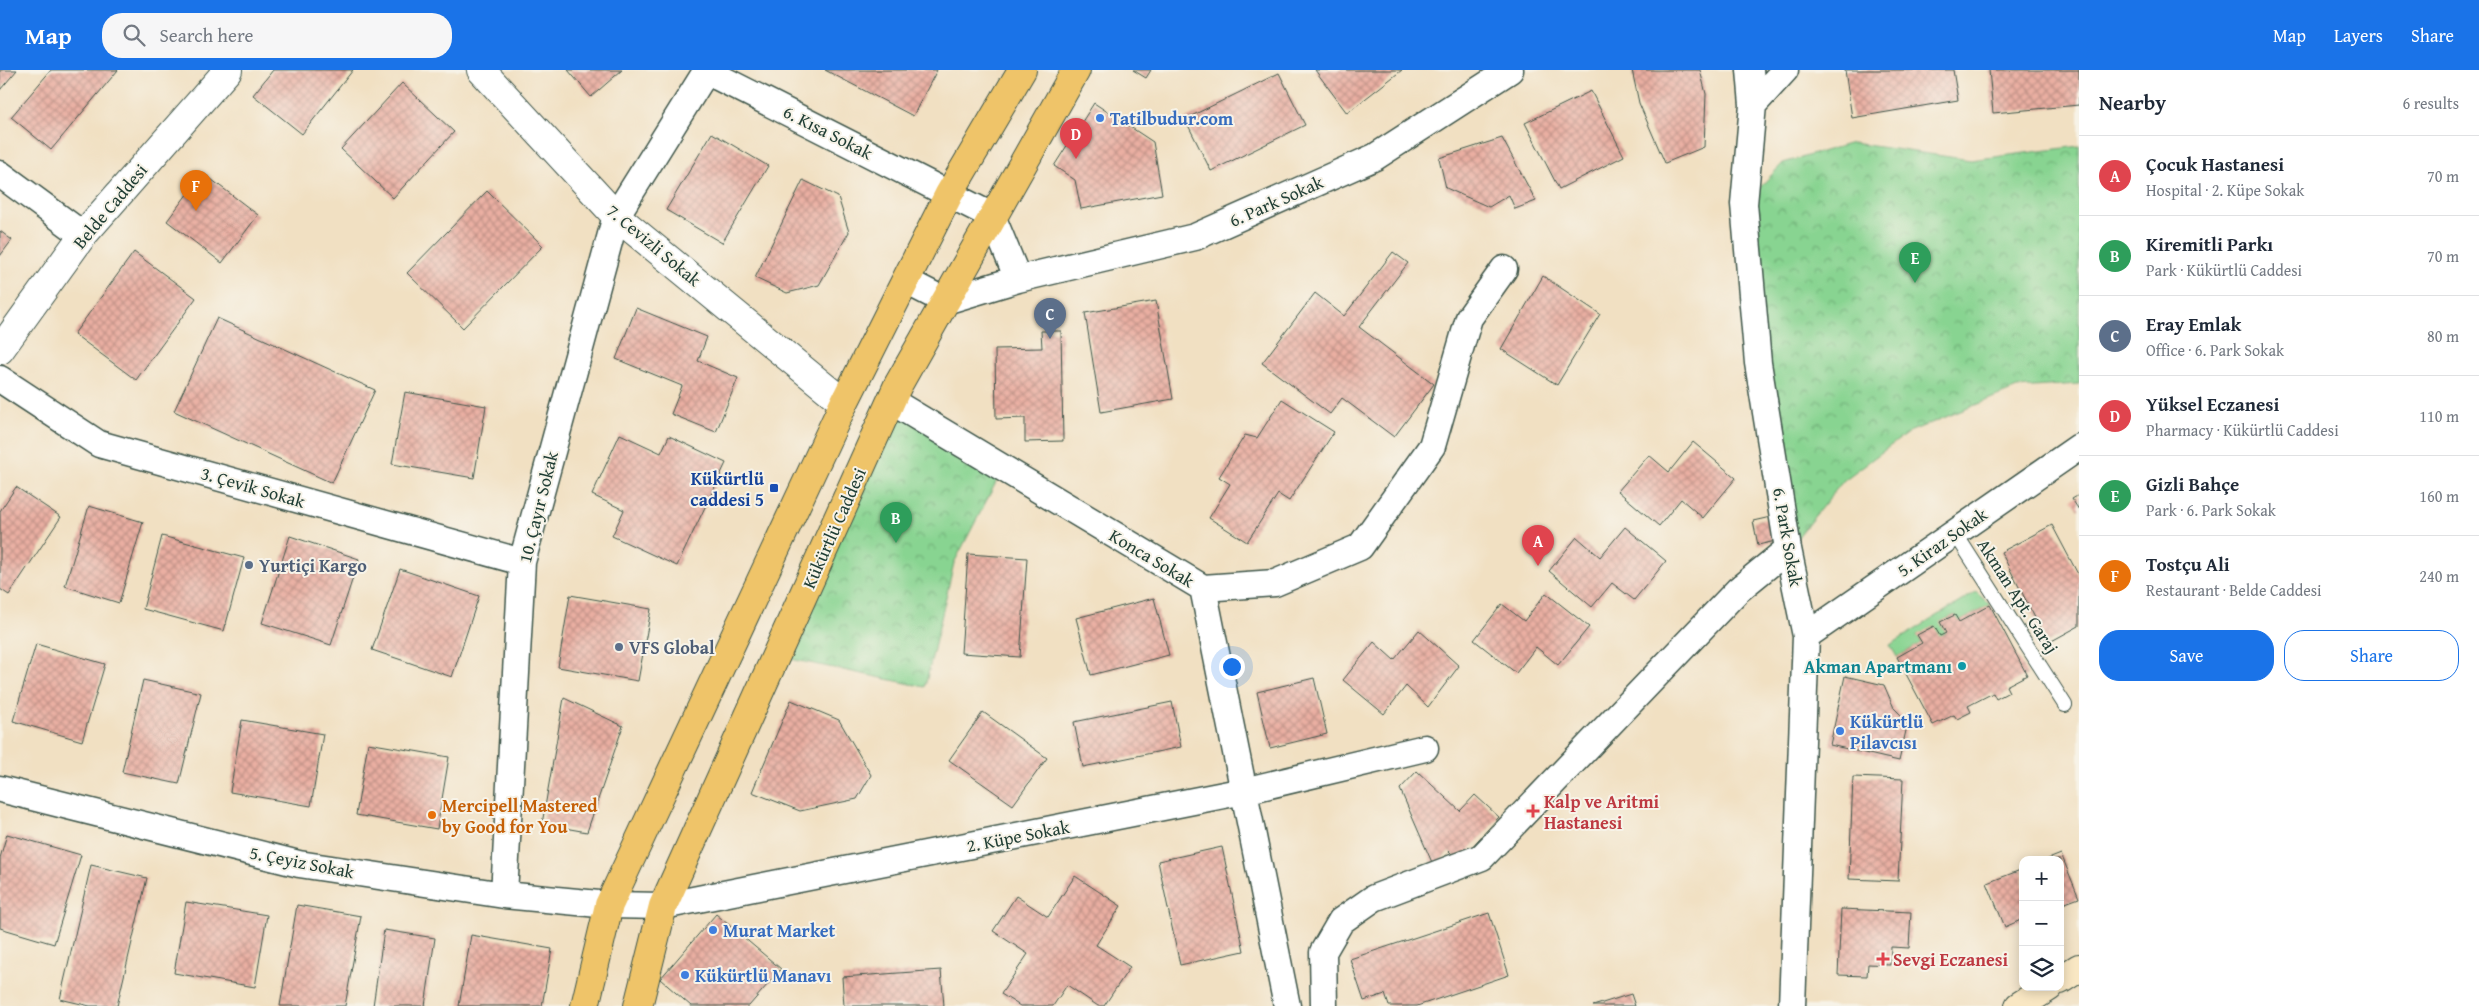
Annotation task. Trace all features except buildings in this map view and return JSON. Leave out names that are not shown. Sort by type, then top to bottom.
[{"type":"main road","points":[[585,1006],[609,905],[844,403],[949,194],[1022,70]]},
{"type":"main road","name":"Kükürtlü Caddesi","points":[[638,1006],[663,906],[891,401],[992,216],[1076,70]]},
{"type":"main road","points":[[2064,977],[2079,968]]},
{"type":"main road","points":[[2019,1006],[2043,991]]},
{"type":"street","name":"Belde Caddesi","points":[[0,350],[83,235],[228,70]]},
{"type":"street","name":"7. Cevizli Sokak","points":[[481,70],[616,216],[844,403]]},
{"type":"street","name":"10. Çayır Sokak","points":[[504,895],[522,562],[616,216],[707,70]]},
{"type":"street","name":"6. Kısa Sokak","points":[[707,70],[992,216]]},
{"type":"street","name":"6. Park Sokak","points":[[945,301],[1018,279],[1195,237],[1375,158],[1510,70]]},
{"type":"street","name":"6. Park Sokak","points":[[1750,70],[1753,105],[1744,204],[1758,363],[1788,549],[1806,636],[1792,1006]]},
{"type":"street","points":[[1753,105],[1785,70]]},
{"type":"street","points":[[0,174],[83,235]]},
{"type":"street","points":[[992,216],[1018,279]]},
{"type":"street","points":[[1203,588],[1275,583],[1360,547],[1432,446],[1469,318],[1504,269]]},
{"type":"street","points":[[906,281],[945,301]]},
{"type":"street","name":"3. Çevik Sokak","points":[[0,379],[99,444],[522,562]]},
{"type":"street","name":"Konca Sokak","points":[[891,401],[1203,588],[1287,1006]]},
{"type":"street","name":"5. Kiraz Sokak","points":[[1806,636],[2079,448]]},
{"type":"street","points":[[1324,1006],[1323,952],[1341,921],[1374,898],[1482,857],[1738,590],[1788,549]]},
{"type":"street","name":"2. Küpe Sokak","points":[[609,905],[663,906],[1244,791],[1425,748]]},
{"type":"street","name":"5. Çeyiz Sokak","points":[[0,789],[299,864],[504,895],[609,905]]},
{"type":"lane","name":"Akman Apt. Garaj","points":[[1955,533],[2065,705]]},
{"type":"green space","points":[[1852,143],[1971,160],[2079,146],[2079,384],[2017,388],[1909,432],[1844,480],[1788,549],[1744,204],[1783,163]]},
{"type":"green space","points":[[891,401],[1003,469],[954,563],[925,687],[776,656]]},
{"type":"green space","points":[[1976,592],[1990,605],[1959,622],[1955,615],[1941,622],[1946,633],[1940,636],[1917,635],[1922,643],[1897,657],[1890,645]]},
{"type":"place","name":"Tatilbudur.com","points":[[1100,118]]},
{"type":"place","name":"Yüksel Eczanesi","points":[[1076,159]]},
{"type":"place","name":"Tostçu Ali","points":[[196,211]]},
{"type":"place","name":"Gizli Bahçe","points":[[1915,283]]},
{"type":"place","name":"Eray Emlak","points":[[1050,339]]},
{"type":"place","name":"Kükürtlü caddesi 5","points":[[774,488]]},
{"type":"place","name":"Kiremitli Parkı","points":[[896,543]]},
{"type":"place","name":"Yurtiçi Kargo","points":[[249,565]]},
{"type":"place","name":"Çocuk Hastanesi","points":[[1538,566]]},
{"type":"place","name":"VFS Global","points":[[619,647]]},
{"type":"place","name":"Akman Apartmanı","points":[[1962,666]]},
{"type":"place","name":"Kükürtlü Pilavcısı","points":[[1840,731]]},
{"type":"place","name":"Kalp ve Aritmi Hastanesi","points":[[1533,811]]},
{"type":"place","name":"Mercipell Mastered by Good for You","points":[[432,815]]},
{"type":"place","name":"Murat Market","points":[[713,930]]},
{"type":"place","name":"Sevgi Eczanesi","points":[[1883,959]]},
{"type":"place","name":"Kükürtlü Manavı","points":[[685,975]]}]
